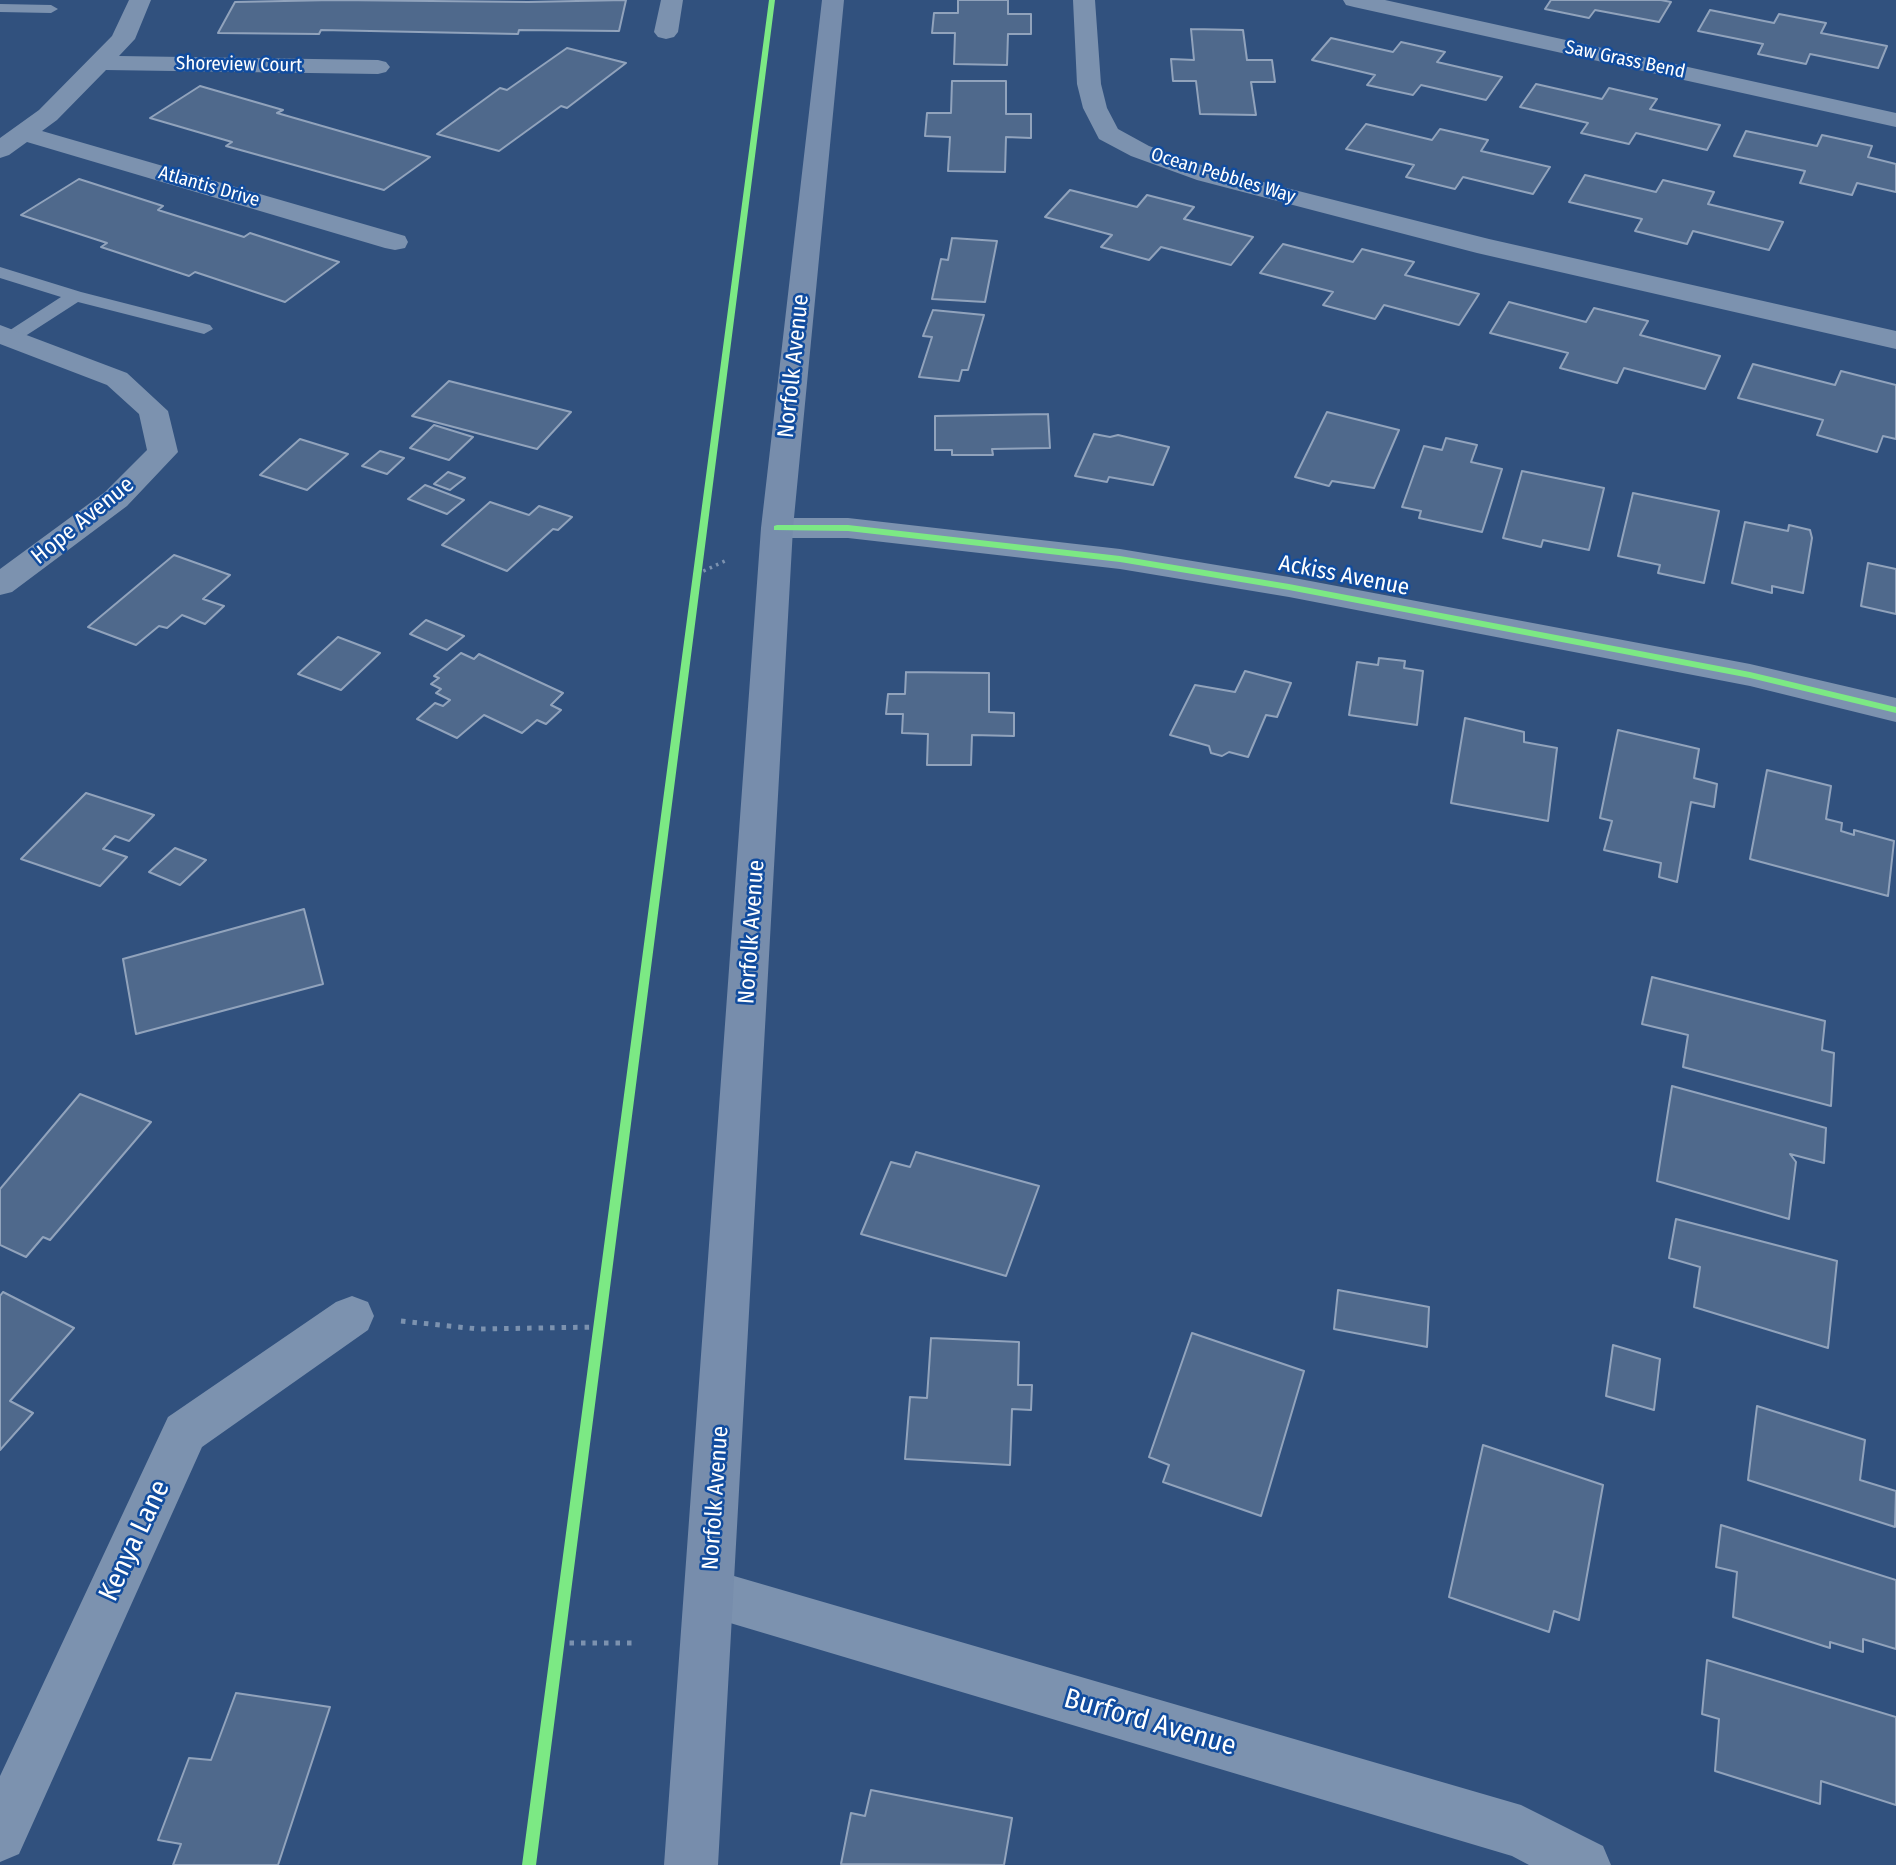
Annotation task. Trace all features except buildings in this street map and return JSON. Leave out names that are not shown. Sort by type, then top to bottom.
[{"type":"main road","name":"Norfolk Avenue","points":[[691,1865],[777,528],[833,0]]},
{"type":"street","points":[[0,150],[48,114],[123,39],[140,0]]},
{"type":"street","points":[[666,32],[672,0]]},
{"type":"street","name":"Ocean Pebbles Way","points":[[1084,0],[1089,84],[1095,108],[1108,134],[1140,151],[1206,174],[1487,247],[1896,340]]},
{"type":"street","name":"Saw Grass Bend","points":[[1354,0],[1896,120]]},
{"type":"street","name":"Shoreview Court","points":[[99,63],[378,67]]},
{"type":"street","name":"Atlantis Drive","points":[[23,133],[395,242]]},
{"type":"street","name":"Hope Avenue","points":[[0,586],[116,499],[163,452],[153,411],[117,379],[5,336]]},
{"type":"street","name":"Ackiss Avenue","points":[[777,528],[848,528],[1121,559],[1289,586],[1751,675],[1896,709]]},
{"type":"street","name":"Kenya Lane","points":[[0,1835],[185,1432],[352,1316]]},
{"type":"street","name":"Burford Avenue","points":[[710,1593],[1521,1832],[1584,1865]]},
{"type":"lane","points":[[0,8],[51,9]]},
{"type":"lane","points":[[0,272],[75,296],[204,329]]},
{"type":"lane","points":[[5,336],[75,296]]},
{"type":"path","points":[[696,588],[699,560]]},
{"type":"path","points":[[597,1345],[601,1313]]},
{"type":"path","points":[[352,1316],[478,1329],[599,1327]]},
{"type":"path","points":[[556,1657],[560,1630]]},
{"type":"path","points":[[558,1643],[635,1643]]},
{"type":"cycle path","points":[[529,1865],[772,0]]},
{"type":"cycle path","points":[[777,528],[848,528],[1120,559],[1289,587],[1750,675],[1896,710]]}]
